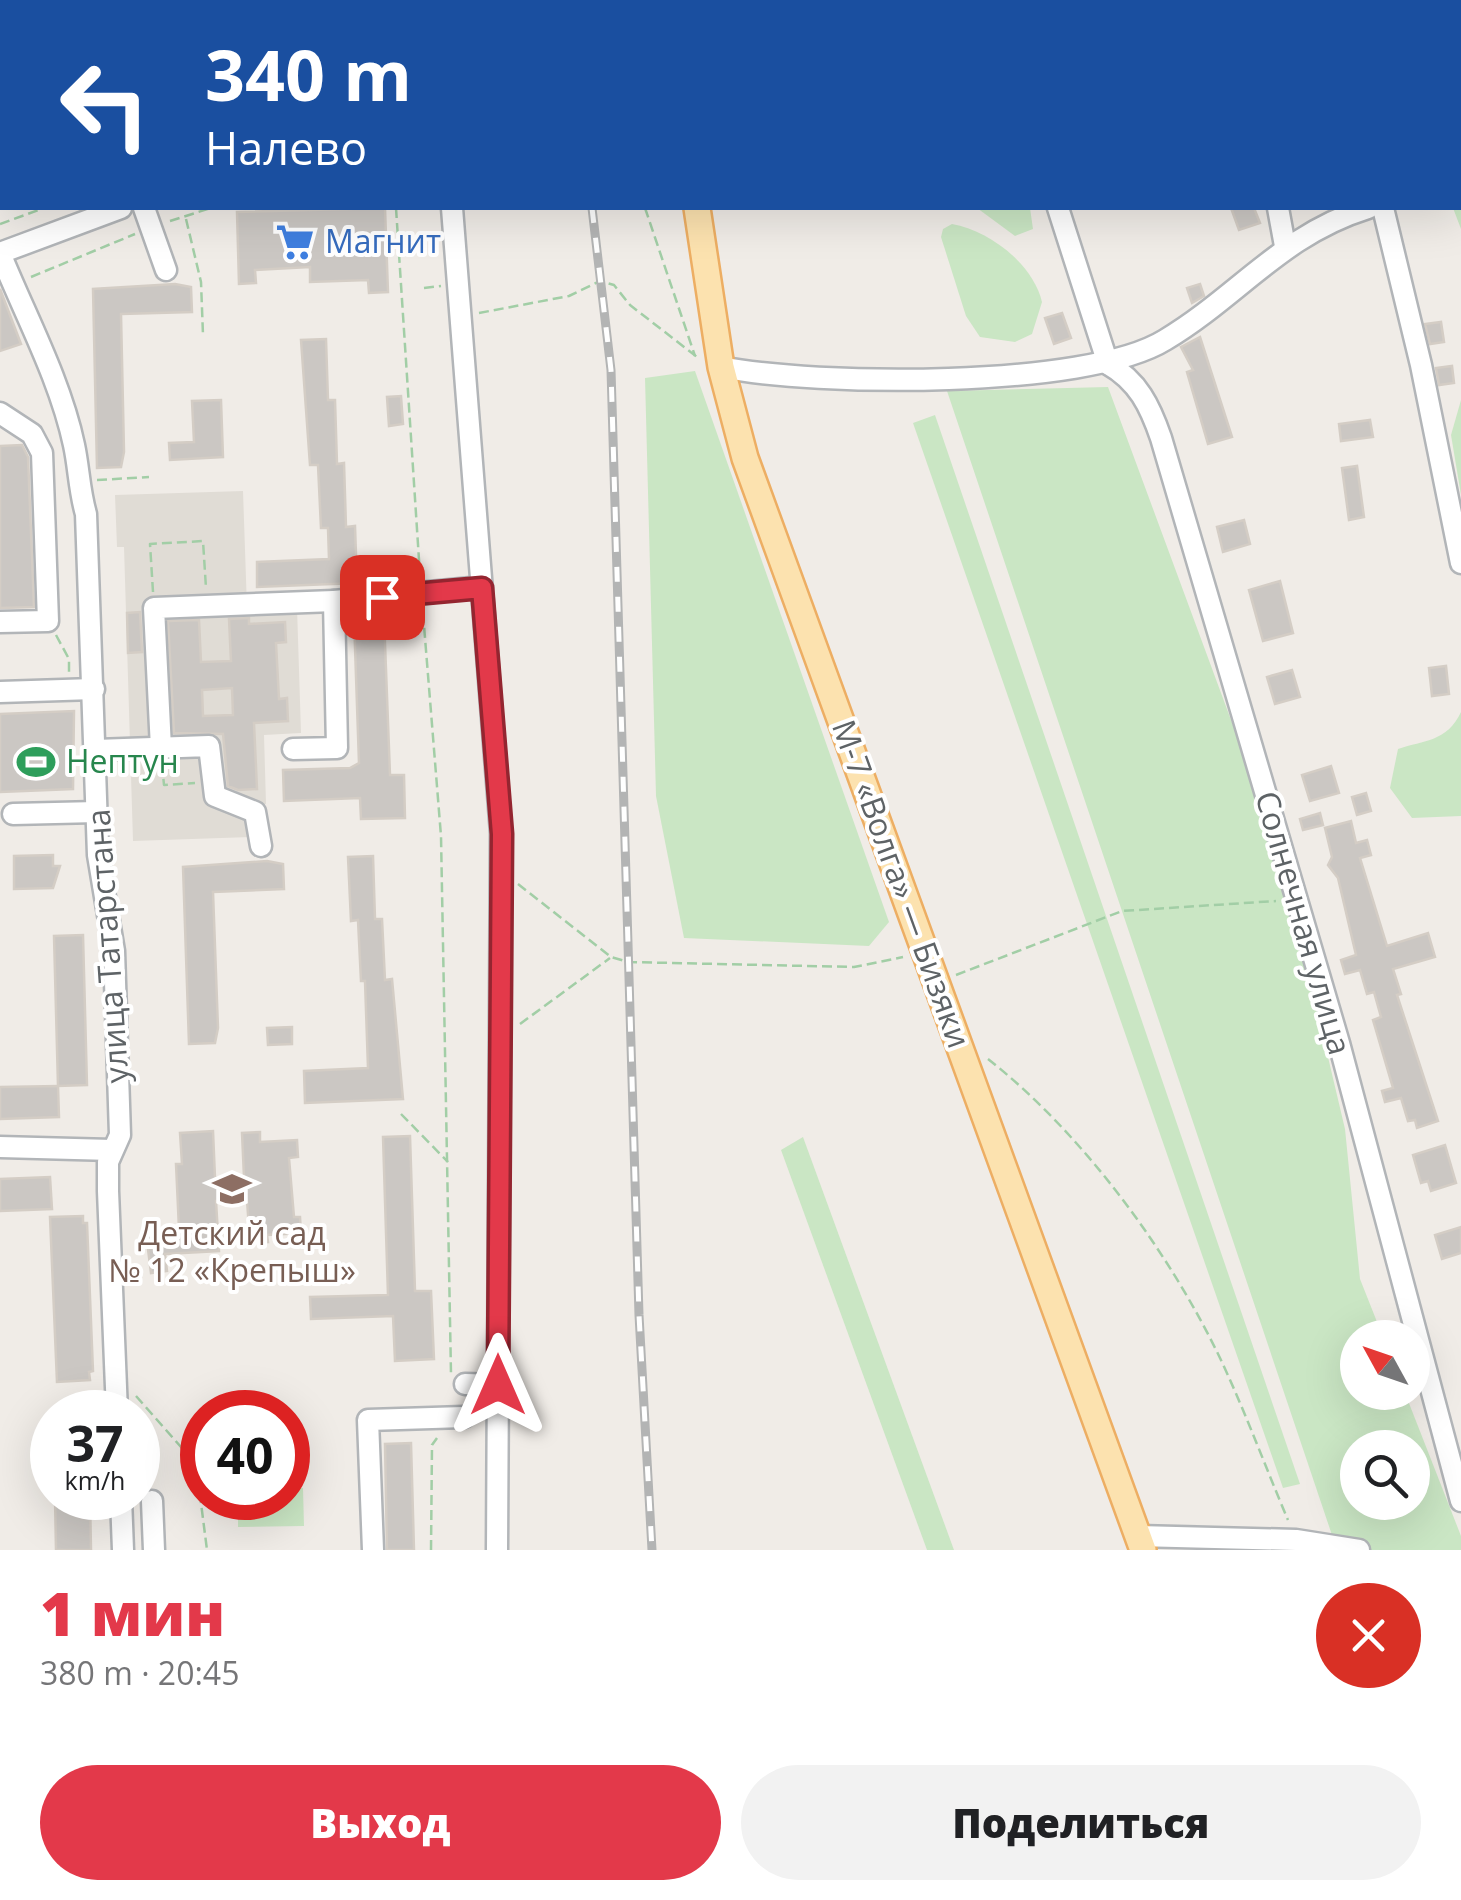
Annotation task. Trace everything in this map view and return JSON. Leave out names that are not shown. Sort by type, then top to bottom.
[{"type":"main road","name":"М-7 «Волга» — Бизяки","points":[[697,210],[712,359],[1141,1543]]},
{"type":"street","points":[[0,253],[116,210]]},
{"type":"street","points":[[452,210],[501,870],[497,1550]]},
{"type":"street","points":[[1059,210],[1108,364]]},
{"type":"street","points":[[1278,210],[1285,246]]},
{"type":"street","points":[[712,359],[774,378],[945,378],[1108,364],[1164,341],[1285,246],[1328,220],[1361,210]]},
{"type":"street","points":[[1382,210],[1421,365],[1461,563]]},
{"type":"street","points":[[147,218],[166,270]]},
{"type":"street","name":"улица Татарстана","points":[[0,253],[6,287],[63,410],[75,447],[76,481],[86,514],[98,855],[114,950],[120,1134],[112,1150],[108,1191],[116,1390]]},
{"type":"street","name":"Солнечная улица","points":[[1108,364],[1130,376],[1152,412],[1297,899],[1461,1501]]},
{"type":"street","points":[[0,413],[32,434],[42,453],[48,620],[0,622]]},
{"type":"street","points":[[161,748],[154,608],[334,601],[482,588]]},
{"type":"street","points":[[294,749],[337,748],[334,601]]},
{"type":"street","points":[[0,692],[94,689]]},
{"type":"street","points":[[96,750],[209,746],[215,796],[228,805],[255,812],[261,846]]},
{"type":"street","points":[[14,814],[97,812]]},
{"type":"street","points":[[0,1147],[112,1150]]},
{"type":"street","points":[[458,1381],[498,1385]]},
{"type":"street","points":[[373,1550],[368,1420],[458,1417]]},
{"type":"street","points":[[122,1520],[123,1550]]},
{"type":"street","points":[[153,1520],[154,1550]]},
{"type":"street","points":[[1141,1543],[1296,1540],[1360,1550]]},
{"type":"path","points":[[0,224],[38,210]]},
{"type":"path","points":[[6,287],[147,218],[185,216],[204,210]]},
{"type":"path","points":[[396,210],[421,594],[442,836],[448,1163],[458,1381]]},
{"type":"path","points":[[645,210],[712,359]]},
{"type":"path","points":[[185,216],[201,282],[202,336]]},
{"type":"path","points":[[460,318],[568,296],[600,281],[614,285],[630,305],[712,359]]},
{"type":"path","points":[[76,481],[149,477]]},
{"type":"path","points":[[154,608],[150,544],[203,542],[207,606]]},
{"type":"path","points":[[48,620],[69,659],[70,690]]},
{"type":"path","points":[[161,748],[164,784],[212,782]]},
{"type":"path","points":[[501,870],[611,957],[659,963],[854,967],[926,952]]},
{"type":"path","points":[[936,982],[1122,911],[1297,899]]},
{"type":"path","points":[[500,1038],[611,957]]},
{"type":"path","points":[[986,1058],[1034,1095],[1129,1206],[1218,1356],[1296,1540]]},
{"type":"path","points":[[401,1114],[448,1163]]},
{"type":"path","points":[[431,1550],[432,1445],[458,1417]]},
{"type":"path","points":[[160,1420],[196,1464],[207,1550]]},
{"type":"shaded area","points":[[243,491],[247,608],[297,607],[301,733],[264,735],[266,804],[250,805],[251,837],[133,841],[124,547],[117,547],[115,495]]},
{"type":"green space","points":[[980,210],[1030,210],[1033,229],[1015,236]]},
{"type":"green space","points":[[1454,210],[1461,210],[1461,229]]},
{"type":"green space","points":[[952,224],[981,234],[1020,262],[1042,302],[1032,334],[1015,342],[980,337],[966,316],[941,237],[943,229]]},
{"type":"green space","points":[[695,371],[889,922],[869,946],[684,938],[656,796],[645,378]]},
{"type":"green space","points":[[1108,387],[1279,850],[1345,1129],[1360,1279],[1376,1320],[1340,1320],[1340,1410],[1412,1410],[1419,1430],[1340,1430],[1340,1520],[1430,1520],[1430,1457],[1461,1536],[1461,1550],[1337,1550],[947,391]]},
{"type":"green space","points":[[1461,400],[1461,495],[1451,435]]},
{"type":"green space","points":[[935,415],[1300,1484],[1283,1488],[913,423]]},
{"type":"green space","points":[[1461,712],[1461,816],[1412,818],[1390,788],[1398,749],[1442,735]]},
{"type":"green space","points":[[803,1137],[954,1550],[927,1550],[781,1150]]},
{"type":"green space","points":[[238,1520],[304,1520],[304,1526],[238,1527]]},
{"type":"building","points":[[385,210],[388,292],[369,293],[368,280],[310,282],[310,267],[255,270],[256,283],[239,284],[237,212]]},
{"type":"building","points":[[1232,210],[1255,210],[1260,223],[1239,230]]},
{"type":"building","points":[[175,284],[191,287],[192,312],[121,314],[124,452],[121,467],[97,468],[93,289]]},
{"type":"building","points":[[1200,284],[1204,296],[1192,303],[1187,288]]},
{"type":"building","points":[[0,289],[21,344],[0,351]]},
{"type":"building","points":[[1062,313],[1071,338],[1054,344],[1045,318]]},
{"type":"building","points":[[1441,322],[1444,342],[1430,344],[1425,324]]},
{"type":"building","points":[[1200,337],[1232,437],[1208,444],[1187,372],[1193,370],[1181,347]]},
{"type":"building","points":[[326,339],[328,400],[335,400],[337,464],[344,463],[346,527],[355,526],[357,583],[257,587],[257,562],[329,559],[328,528],[321,528],[318,465],[310,465],[301,340]]},
{"type":"building","points":[[1452,366],[1454,383],[1439,385],[1436,368]]},
{"type":"building","points":[[401,396],[403,424],[389,426],[387,397]]},
{"type":"building","points":[[221,400],[223,457],[170,460],[169,443],[194,442],[192,401]]},
{"type":"building","points":[[1370,420],[1373,437],[1341,441],[1339,424]]},
{"type":"building","points":[[22,445],[28,457],[34,607],[0,608],[0,446]]},
{"type":"building","points":[[1357,466],[1364,517],[1349,520],[1342,468]]},
{"type":"building","points":[[1244,520],[1250,544],[1223,552],[1217,527]]},
{"type":"building","points":[[1280,581],[1293,633],[1263,641],[1249,590]]},
{"type":"building","points":[[140,612],[142,652],[128,653],[127,613]]},
{"type":"building","points":[[384,617],[390,775],[404,775],[405,818],[361,819],[360,798],[284,801],[283,770],[350,768],[359,763],[354,618]]},
{"type":"building","points":[[249,618],[249,624],[285,622],[286,642],[276,643],[279,699],[287,698],[288,721],[254,723],[257,789],[228,786],[223,734],[174,733],[168,621],[199,620],[201,662],[231,661],[229,619]],"holes":[[[232,688],[233,715],[203,716],[202,690]]]},
{"type":"building","points":[[1446,666],[1449,694],[1432,696],[1429,668]]},
{"type":"building","points":[[1292,670],[1300,697],[1275,704],[1267,677]]},
{"type":"building","name":"Нептун","points":[[74,711],[73,789],[0,792],[0,714]]},
{"type":"building","points":[[1331,766],[1339,793],[1310,801],[1302,775]]},
{"type":"building","points":[[1366,793],[1371,811],[1357,815],[1352,797]]},
{"type":"building","points":[[1320,813],[1323,825],[1303,830],[1300,819]]},
{"type":"building","points":[[1351,821],[1356,843],[1367,840],[1371,855],[1360,858],[1387,946],[1428,933],[1435,957],[1393,969],[1401,994],[1397,995],[1438,1121],[1417,1128],[1415,1120],[1408,1121],[1401,1098],[1385,1102],[1382,1091],[1393,1088],[1373,1020],[1381,1017],[1374,992],[1367,994],[1360,970],[1345,974],[1341,960],[1356,955],[1338,878],[1328,865],[1332,857],[1325,828]]},
{"type":"building","points":[[53,855],[53,866],[60,866],[53,888],[14,889],[14,856]]},
{"type":"building","points":[[373,856],[375,919],[382,919],[385,980],[392,979],[403,1099],[305,1103],[304,1071],[368,1068],[365,981],[361,981],[358,920],[351,921],[348,857]]},
{"type":"building","points":[[267,861],[283,864],[284,889],[213,892],[218,1028],[215,1043],[189,1044],[183,867]]},
{"type":"building","points":[[83,935],[87,1085],[58,1086],[54,936]]},
{"type":"building","points":[[292,1027],[292,1044],[268,1045],[267,1028]]},
{"type":"building","points":[[58,1086],[59,1117],[0,1119],[0,1087]]},
{"type":"building","name":"Детский сад № 12 «Крепыш»","points":[[213,1131],[215,1178],[244,1177],[242,1133],[260,1132],[260,1142],[297,1140],[298,1157],[289,1158],[294,1217],[300,1217],[301,1233],[267,1235],[268,1242],[250,1243],[247,1200],[216,1201],[219,1251],[165,1254],[167,1271],[151,1273],[146,1233],[179,1229],[176,1164],[182,1164],[180,1133]]},
{"type":"building","points":[[410,1136],[415,1291],[431,1291],[434,1359],[395,1361],[393,1316],[311,1319],[310,1297],[388,1295],[383,1137]]},
{"type":"building","points":[[1445,1145],[1456,1183],[1431,1191],[1428,1181],[1421,1183],[1413,1155]]},
{"type":"building","points":[[50,1177],[52,1209],[0,1211],[0,1179]]},
{"type":"building","points":[[83,1216],[83,1223],[87,1223],[93,1371],[89,1372],[90,1380],[57,1382],[50,1217]]},
{"type":"building","points":[[1461,1227],[1461,1253],[1442,1259],[1435,1235]]},
{"type":"building","points":[[411,1443],[414,1550],[387,1550],[385,1444]]},
{"type":"building","points":[[55,1520],[90,1520],[91,1550],[56,1550]]},
{"type":"railway","points":[[592,210],[611,370],[639,1315],[652,1550]]},
{"type":"place","name":"Магнит","points":[[295,242]]},
{"type":"place","name":"Нептун","points":[[36,762]]},
{"type":"place","name":"Детский сад № 12 «Крепыш»","points":[[232,1189]]},
{"type":"route","points":[[382,597],[482,588],[502,834],[498,1385]]}]
